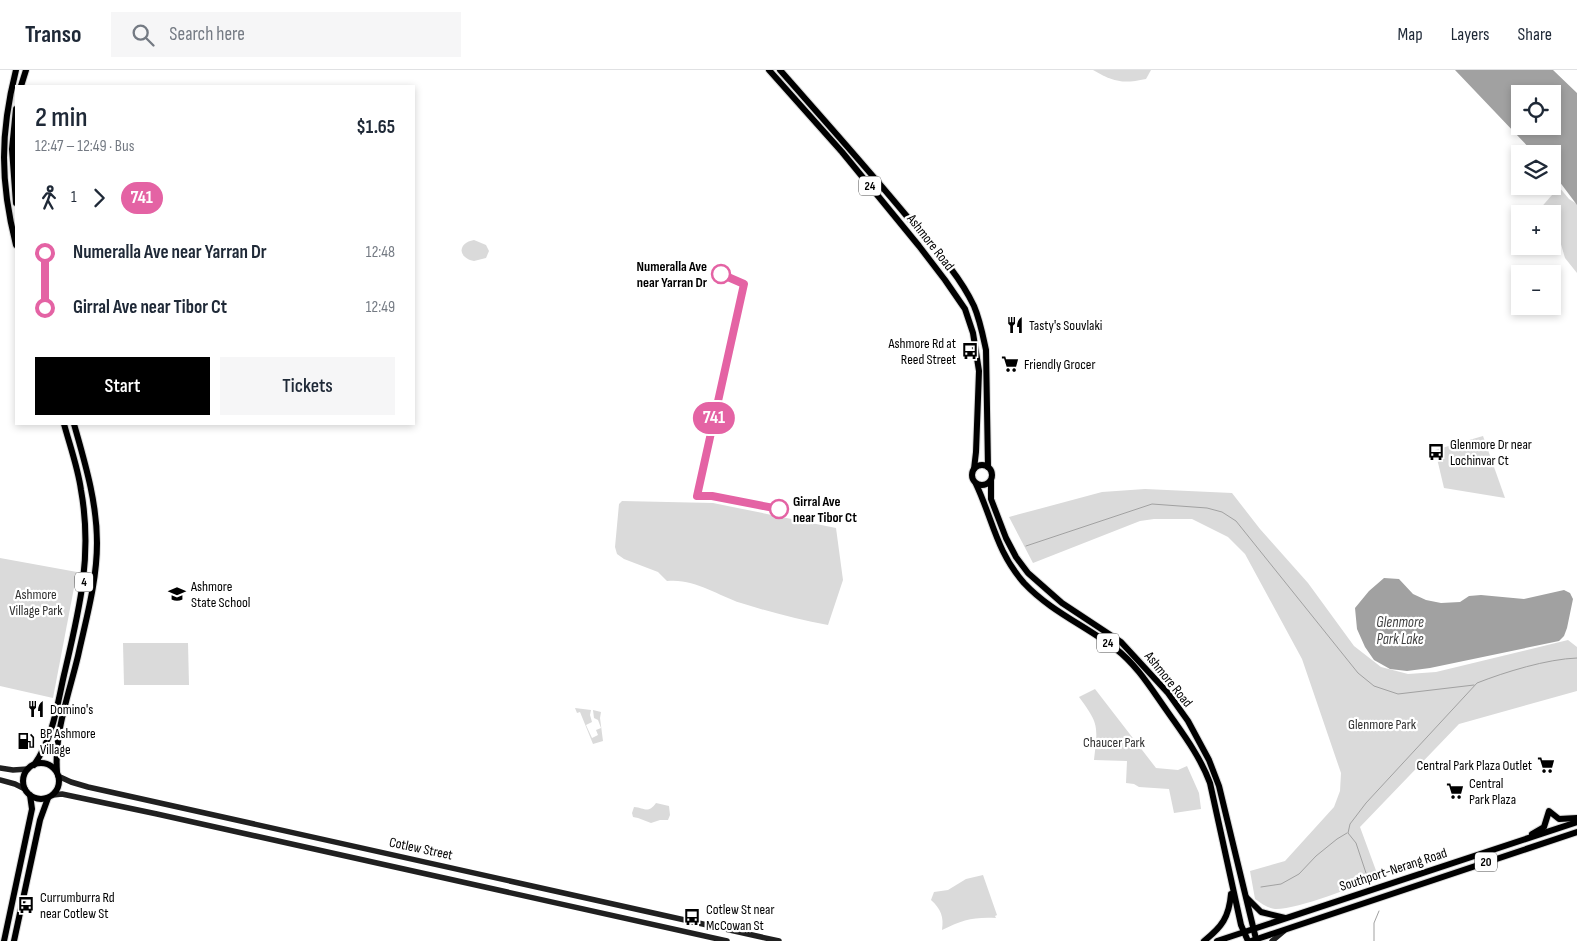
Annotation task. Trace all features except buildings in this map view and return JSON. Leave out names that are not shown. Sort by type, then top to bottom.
[{"type":"main road","points":[[15,240],[4,185],[3,138],[7,105],[16,70]]},
{"type":"main road","points":[[21,85],[26,70]]},
{"type":"main road","name":"Ashmore Road","points":[[769,70],[860,174],[935,266],[964,309],[973,333],[979,371],[974,469]]},
{"type":"main road","name":"Ashmore Road","points":[[780,70],[849,147],[926,240],[953,273],[974,306],[983,333],[986,350],[988,467]]},
{"type":"main road","points":[[15,119],[12,149],[15,190]]},
{"type":"main road","name":"4","points":[[28,769],[34,765],[46,746],[54,721],[81,602],[85,567],[85,526],[82,491],[64,425]]},
{"type":"main road","name":"4","points":[[14,941],[40,820],[50,797],[57,790],[59,783],[57,744],[94,580],[97,548],[93,499],[74,425]]},
{"type":"main road","points":[[974,469],[979,465],[988,467]]},
{"type":"main road","name":"24","points":[[988,467],[992,472],[991,481]]},
{"type":"main road","name":"24","points":[[974,469],[971,476],[976,484]]},
{"type":"main road","points":[[976,484],[982,486],[991,481]]},
{"type":"main road","name":"Ashmore Road","points":[[991,481],[991,498],[1006,538],[1016,557],[1028,573],[1062,603],[1121,642],[1168,693],[1188,721],[1209,760],[1219,786],[1241,868],[1253,929],[1253,940]]},
{"type":"main road","name":"Ashmore Road","points":[[976,484],[1000,546],[1023,582],[1044,601],[1099,637],[1126,659],[1159,700],[1196,752],[1210,782],[1243,932],[1253,940]]},
{"type":"main road","points":[[34,765],[47,764],[58,774]]},
{"type":"main road","points":[[0,768],[13,770],[28,769]]},
{"type":"main road","points":[[4,941],[32,810],[23,779],[28,769]]},
{"type":"main road","name":"Cotlew Street","points":[[58,774],[71,782],[106,791],[779,941]]},
{"type":"main road","points":[[0,780],[15,784],[38,799],[50,797]]},
{"type":"main road","name":"Cotlew Street","points":[[50,797],[62,794],[157,814],[726,941]]},
{"type":"main road","points":[[1525,839],[1544,826],[1549,811],[1559,820],[1577,820]]},
{"type":"main road","name":"Southport-Nerang Road","points":[[1218,941],[1577,820]]},
{"type":"main road","name":"Southport-Nerang Road","points":[[1253,940],[1577,832]]},
{"type":"main road","points":[[1204,941],[1220,927],[1226,917],[1232,888]]},
{"type":"main road","points":[[1246,897],[1261,912],[1286,918]]},
{"type":"main road","points":[[1272,941],[1285,929]]},
{"type":"green space","points":[[1093,70],[1151,70],[1146,79],[1124,82]]},
{"type":"green space","points":[[1561,189],[1569,199],[1577,204],[1577,273],[1565,258],[1561,244],[1561,205],[1543,205],[1552,195],[1561,195]]},
{"type":"green space","points":[[474,240],[486,245],[489,251],[486,258],[474,261],[462,254],[462,247]]},
{"type":"green space","points":[[1483,436],[1505,498],[1444,488],[1435,450]]},
{"type":"green space","name":"Glenmore Park","points":[[1145,489],[1232,493],[1260,529],[1308,583],[1354,646],[1381,667],[1408,674],[1436,672],[1568,640],[1577,647],[1577,691],[1459,724],[1360,827],[1378,876],[1312,902],[1275,909],[1267,906],[1255,899],[1250,871],[1285,861],[1334,807],[1340,791],[1341,773],[1302,659],[1245,554],[1228,537],[1192,519],[1154,519],[1140,521],[1033,563],[1009,517],[1102,492]]},
{"type":"green space","points":[[622,501],[713,503],[836,528],[843,580],[828,625],[784,616],[741,603],[687,582],[667,581],[658,572],[624,559],[617,554],[615,547],[619,504]]},
{"type":"green space","name":"Ashmore Village Park","points":[[0,558],[77,572],[53,698],[0,686]]},
{"type":"green space","points":[[123,643],[188,643],[189,685],[124,685]]},
{"type":"green space","name":"Chaucer Park","points":[[1095,689],[1156,768],[1178,770],[1187,766],[1199,793],[1201,809],[1174,813],[1169,789],[1139,787],[1126,783],[1127,761],[1094,760],[1096,726],[1079,697]]},
{"type":"green space","points":[[575,708],[591,710],[592,722],[586,725],[592,738],[598,735],[596,730],[601,728],[598,720],[594,718],[593,710],[601,712],[603,741],[593,744],[580,712],[577,713]]},
{"type":"green space","points":[[656,803],[669,806],[670,815],[668,820],[651,823],[633,817],[634,807],[648,809]]},
{"type":"green space","points":[[983,875],[997,915],[995,916],[996,918],[968,920],[942,930],[943,921],[941,914],[931,900],[934,892],[948,890],[966,879]]},
{"type":"water","points":[[1455,70],[1553,70],[1577,93],[1577,205],[1561,184],[1561,145],[1526,145],[1517,135],[1561,135],[1561,85],[1511,85],[1511,129]]},
{"type":"water","name":"Glenmore Park Lake","points":[[1384,578],[1399,579],[1413,594],[1426,600],[1441,603],[1460,602],[1469,596],[1481,595],[1524,599],[1564,590],[1570,593],[1573,599],[1567,628],[1564,636],[1559,641],[1430,668],[1407,671],[1390,669],[1374,660],[1365,647],[1357,629],[1355,608],[1369,591]]},
{"type":"waterway","points":[[1026,546],[1152,504],[1207,508],[1222,512],[1236,521],[1358,673],[1374,686],[1398,694],[1474,685]]},
{"type":"waterway","points":[[1368,879],[1356,843],[1348,833],[1350,824],[1366,803],[1477,683],[1526,667],[1577,658]]},
{"type":"waterway","points":[[1261,887],[1281,884],[1299,874],[1316,856],[1347,833]]},
{"type":"waterway","points":[[1374,941],[1374,923],[1379,911]]},
{"type":"bus line","name":"741","points":[[721,274],[744,284],[697,496],[712,496],[779,509]]},
{"type":"place","name":"Numeralla Ave near Yarran Dr","points":[[721,274]]},
{"type":"place","name":"Tasty's Souvlaki","points":[[1015,325]]},
{"type":"place","name":"Ashmore Rd at Reed Street","points":[[970,351]]},
{"type":"place","name":"Friendly Grocer","points":[[1010,364]]},
{"type":"place","name":"Glenmore Dr near Lochinvar Ct","points":[[1436,452]]},
{"type":"place","name":"Girral Ave near Tibor Ct","points":[[779,509]]},
{"type":"place","name":"Ashmore State School","points":[[177,594]]},
{"type":"place","name":"Domino's","points":[[36,709]]},
{"type":"place","name":"BP Ashmore Village","points":[[26,741]]},
{"type":"place","name":"Central Park Plaza Outlet","points":[[1546,765]]},
{"type":"place","name":"Central Park Plaza","points":[[1455,791]]},
{"type":"place","name":"Currumburra Rd near Cotlew St","points":[[26,905]]},
{"type":"place","name":"Cotlew St near McCowan St","points":[[692,917]]}]
